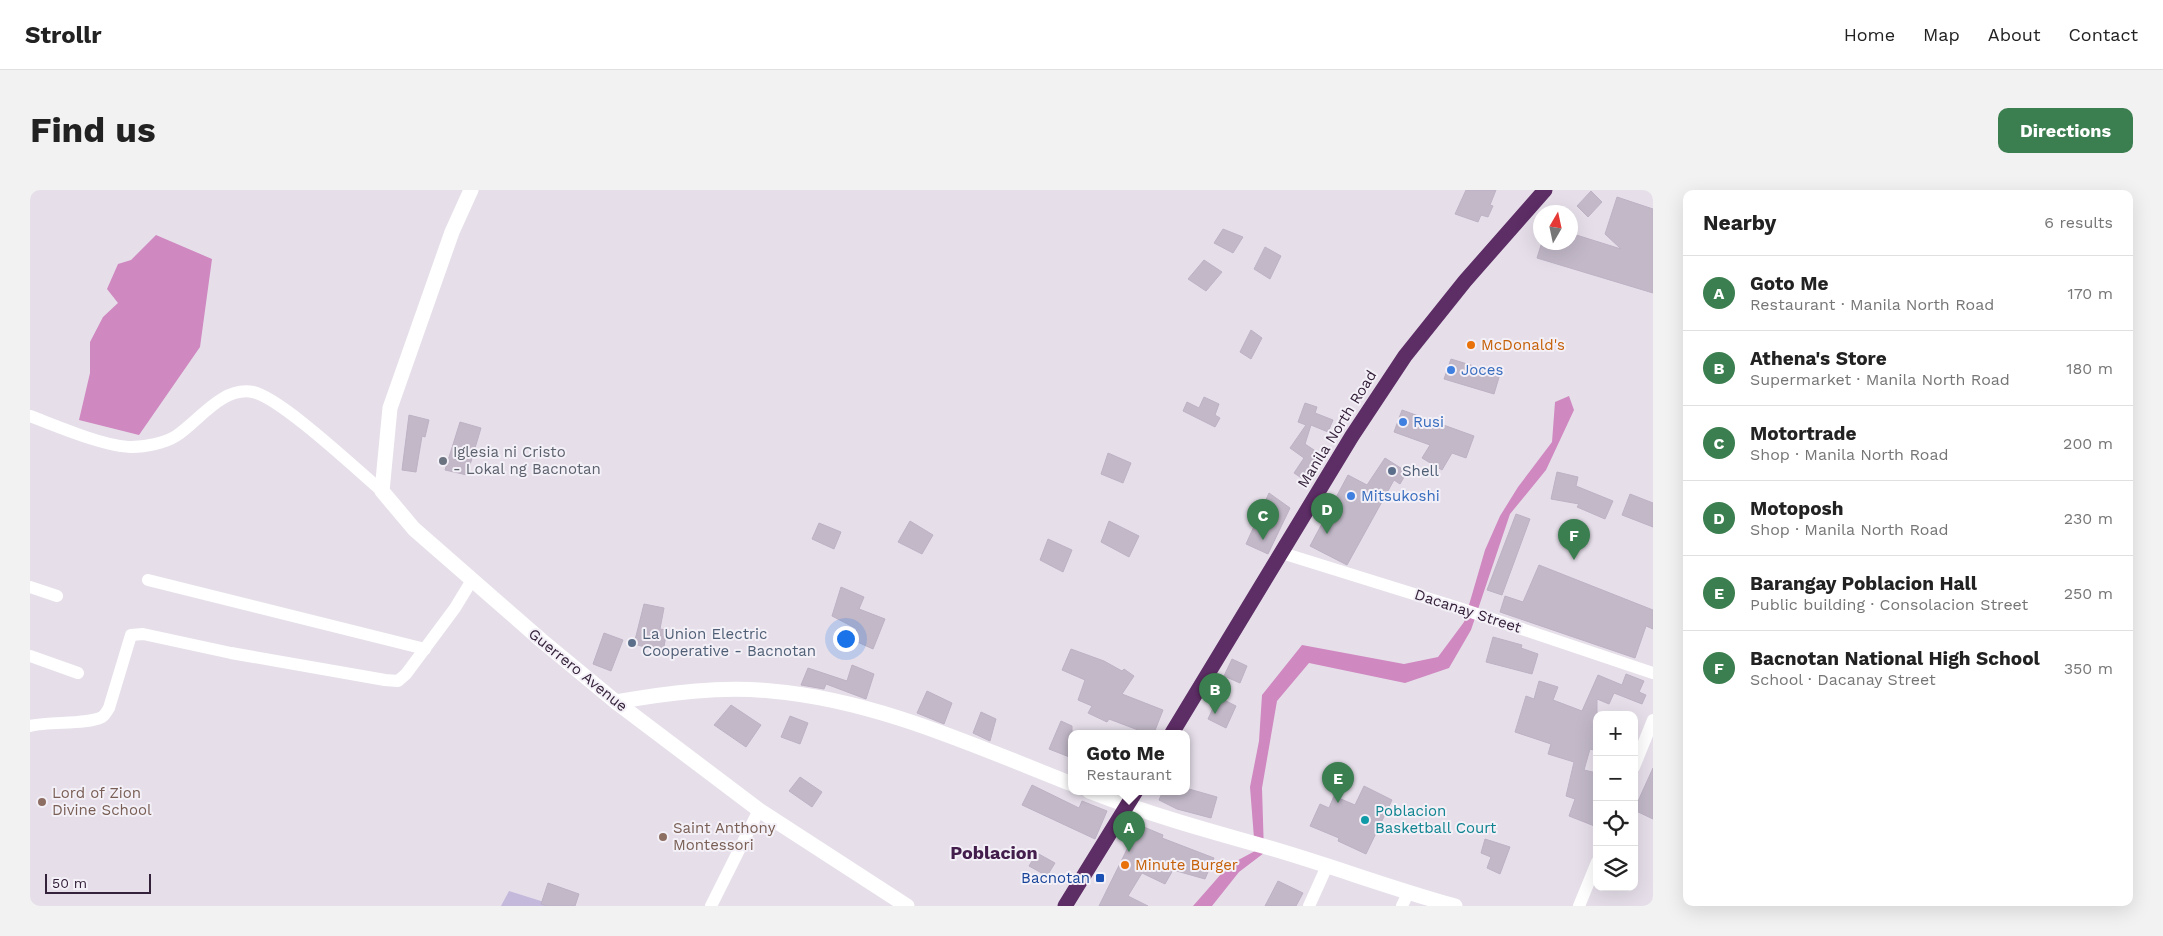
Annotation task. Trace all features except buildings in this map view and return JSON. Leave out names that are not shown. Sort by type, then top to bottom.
[{"type":"highway","name":"Manila North Road","points":[[1174,730],[1352,436],[1405,356],[1465,280],[1545,190]]},
{"type":"highway","points":[[1065,906],[1134,795]]},
{"type":"main road","points":[[382,491],[390,408],[452,232],[471,190]]},
{"type":"main road","name":"Guerrero Avenue","points":[[382,491],[414,529],[541,640],[616,702],[759,810],[906,906]]},
{"type":"main road","points":[[616,702],[651,695],[716,690],[771,691],[827,700],[895,716],[1068,782]]},
{"type":"main road","points":[[1099,795],[1127,806],[1327,866],[1405,900],[1455,906]]},
{"type":"street","points":[[30,416],[110,444],[132,447],[175,437],[227,396],[242,391],[252,392],[263,395],[292,415],[382,491]]},
{"type":"street","name":"Dacanay Street","points":[[1282,553],[1462,608],[1653,673]]},
{"type":"street","points":[[148,580],[425,648]]},
{"type":"street","points":[[30,726],[50,722],[76,722],[101,718],[109,708],[131,635],[143,634],[232,654],[398,681],[455,608],[472,580]]},
{"type":"street","points":[[30,587],[57,596]]},
{"type":"street","points":[[30,656],[78,673]]},
{"type":"street","points":[[1638,757],[1653,720]]},
{"type":"street","points":[[711,906],[759,810]]},
{"type":"street","points":[[1309,906],[1327,866]]},
{"type":"street","points":[[1579,906],[1593,872]]},
{"type":"shaded area","points":[[156,235],[212,259],[200,347],[139,435],[79,420],[90,373],[90,342],[103,317],[118,303],[107,289],[118,264],[131,260]]},
{"type":"shaded area","points":[[1569,396],[1574,410],[1546,470],[1510,514],[1471,630],[1449,668],[1405,683],[1309,663],[1277,701],[1262,788],[1264,853],[1239,872],[1212,906],[1193,906],[1229,865],[1255,851],[1250,787],[1259,741],[1262,695],[1302,645],[1404,664],[1438,657],[1464,622],[1485,550],[1500,516],[1518,487],[1552,442],[1555,402]]},
{"type":"shaded area","points":[[509,891],[557,906],[501,906]]},
{"type":"place","name":"McDonald's","points":[[1471,345]]},
{"type":"place","name":"Joces","points":[[1451,370]]},
{"type":"place","name":"Rusi","points":[[1403,422]]},
{"type":"place","name":"Iglesia ni Cristo - Lokal ng Bacnotan","points":[[443,461]]},
{"type":"place","name":"Shell","points":[[1392,471]]},
{"type":"place","name":"Mitsukoshi","points":[[1351,496]]},
{"type":"place","name":"Motoposh","points":[[1327,534]]},
{"type":"place","name":"Motortrade","points":[[1263,540]]},
{"type":"place","name":"Bacnotan National High School","points":[[1574,560]]},
{"type":"place","name":"La Union Electric Cooperative - Bacnotan","points":[[632,643]]},
{"type":"place","name":"Athena's Store","points":[[1215,714]]},
{"type":"place","name":"Lord of Zion Divine School","points":[[42,802]]},
{"type":"place","name":"Barangay Poblacion Hall","points":[[1338,803]]},
{"type":"place","name":"Poblacion Basketball Court","points":[[1365,820]]},
{"type":"place","name":"Saint Anthony Montessori","points":[[663,837]]},
{"type":"place","name":"Goto Me","points":[[1129,852]]},
{"type":"place","name":"Minute Burger","points":[[1125,865]]},
{"type":"place","name":"Bacnotan","points":[[1100,878]]},
{"type":"district","name":"Poblacion","points":[[994,852]]}]
